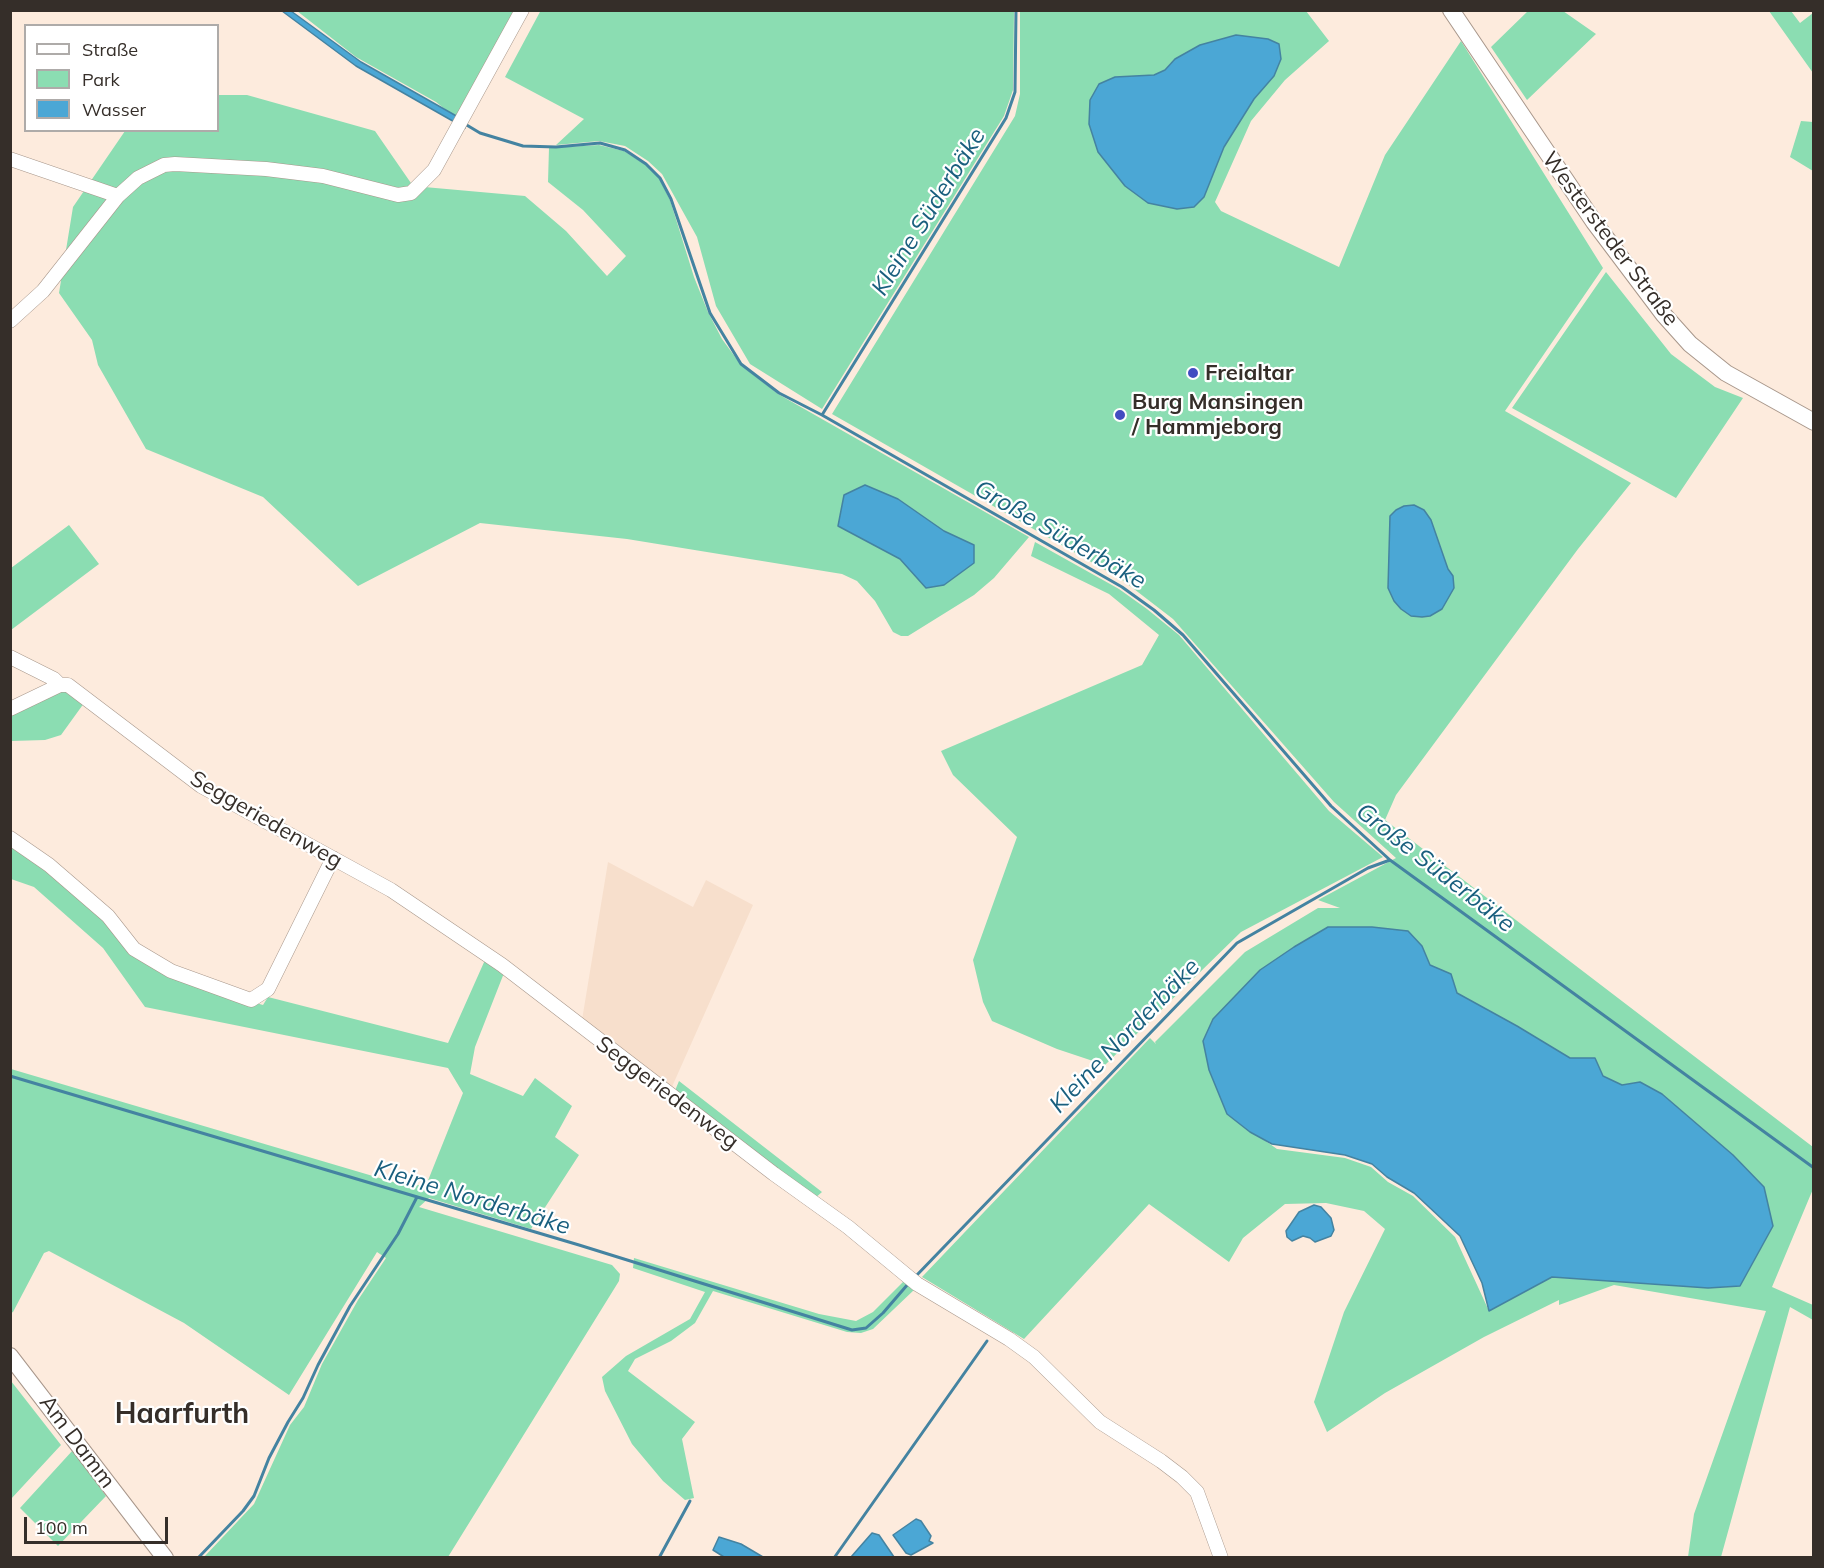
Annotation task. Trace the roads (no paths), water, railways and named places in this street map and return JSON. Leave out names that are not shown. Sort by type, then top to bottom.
[{"type":"main road","name":"Westersteder Straße","points":[[1450,10],[1587,212],[1664,315],[1690,344],[1726,373],[1814,422]]},
{"type":"main road","name":"Am Damm","points":[[10,1356],[165,1557]]},
{"type":"street","points":[[10,321],[43,291],[118,196],[138,178],[165,165],[266,169],[322,176],[398,195],[411,193],[434,170],[522,10]]},
{"type":"street","points":[[10,159],[118,196]]},
{"type":"street","name":"Seggeriedenweg","points":[[10,657],[54,679],[60,685],[68,685],[201,786],[391,890],[502,965],[774,1174],[848,1227],[913,1280],[1034,1357],[1100,1422],[1161,1461],[1197,1492],[1221,1557]]},
{"type":"street","points":[[10,709],[60,685]]},
{"type":"street","points":[[10,838],[49,865],[108,916],[134,949],[171,971],[251,1000],[268,989],[333,858]]},
{"type":"water","points":[[282,11],[291,11],[361,62],[467,122],[465,128],[356,66]]},
{"type":"water","points":[[1236,35],[1268,39],[1279,44],[1281,59],[1274,76],[1254,99],[1224,147],[1204,197],[1194,207],[1177,209],[1148,203],[1125,186],[1098,152],[1089,124],[1090,100],[1099,84],[1115,77],[1154,75],[1165,70],[1175,59],[1200,45]]},
{"type":"water","points":[[865,485],[898,499],[944,531],[974,545],[974,563],[944,585],[926,588],[900,559],[838,526],[844,495]]},
{"type":"water","points":[[1414,505],[1424,510],[1431,520],[1448,569],[1453,576],[1454,588],[1442,609],[1430,616],[1422,617],[1411,616],[1401,609],[1388,588],[1390,516],[1404,506]]},
{"type":"water","points":[[1328,927],[1372,927],[1408,931],[1422,946],[1430,965],[1451,974],[1457,993],[1570,1058],[1595,1058],[1603,1076],[1622,1085],[1640,1082],[1662,1094],[1733,1155],[1764,1187],[1773,1226],[1740,1286],[1708,1288],[1552,1277],[1489,1311],[1482,1283],[1460,1236],[1414,1193],[1387,1177],[1372,1164],[1345,1155],[1272,1144],[1250,1132],[1227,1114],[1209,1070],[1203,1041],[1213,1019],[1260,970]]},
{"type":"water","points":[[1314,1205],[1321,1207],[1331,1218],[1334,1230],[1331,1236],[1315,1242],[1303,1236],[1292,1241],[1287,1237],[1286,1231],[1299,1212]]},
{"type":"water","points":[[916,1519],[921,1521],[931,1536],[929,1541],[933,1543],[911,1555],[906,1553],[893,1535]]},
{"type":"water","points":[[872,1533],[879,1535],[894,1557],[851,1557]]},
{"type":"water","points":[[719,1537],[741,1544],[763,1557],[724,1557],[713,1550]]},
{"type":"waterway","name":"Kleine Süderbäke","points":[[822,415],[1006,118],[1015,92],[1016,10]]},
{"type":"waterway","name":"Große Süderbäke","points":[[465,124],[480,133],[523,146],[556,147],[600,143],[625,150],[646,164],[660,178],[671,199],[710,313],[741,364],[779,393],[822,415],[1122,587],[1154,610],[1183,635],[1331,806],[1390,860],[1814,1168]]},
{"type":"waterway","name":"Kleine Norderbäke","points":[[915,1277],[1237,943],[1368,868],[1390,860]]},
{"type":"waterway","name":"Kleine Norderbäke","points":[[10,1076],[579,1245],[852,1330],[866,1328],[883,1313],[908,1284]]},
{"type":"waterway","points":[[198,1558],[243,1511],[254,1496],[269,1458],[350,1306],[398,1234],[417,1197]]},
{"type":"waterway","points":[[834,1558],[987,1341]]},
{"type":"waterway","points":[[659,1558],[690,1501]]},
{"type":"place","name":"Freialtar","points":[[1193,373]]},
{"type":"place","name":"Burg Mansingen / Hammjeborg","points":[[1120,415]]},
{"type":"district","name":"Haarfurth","points":[[182,1415]]}]
